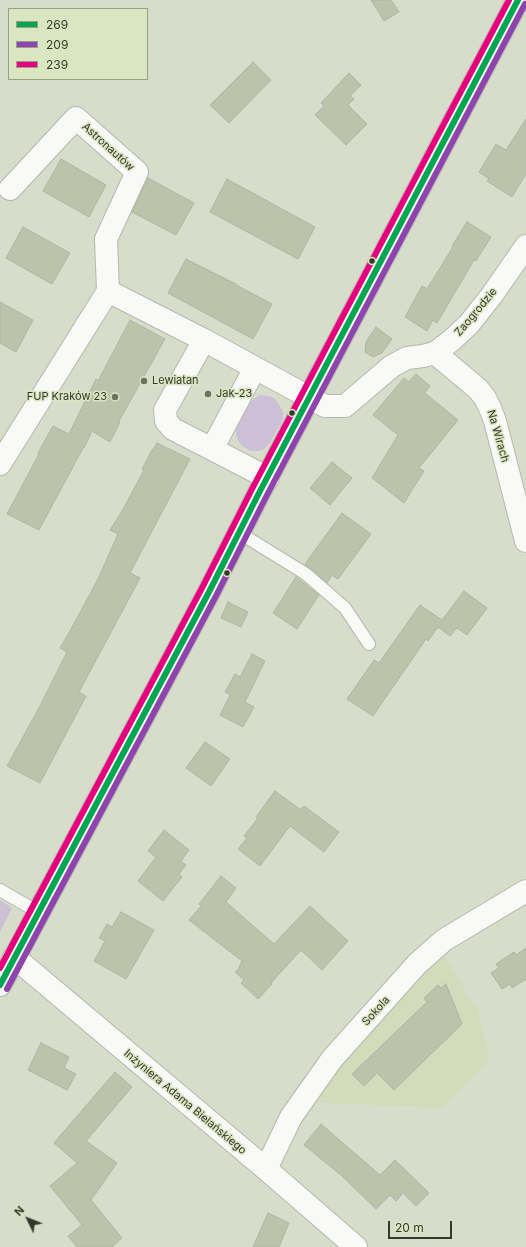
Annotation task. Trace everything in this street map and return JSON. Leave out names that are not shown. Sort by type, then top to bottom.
[{"type":"street","points":[[0,985],[209,592],[238,532],[268,478],[518,0]]},
{"type":"street","name":"Astronautów","points":[[10,189],[76,118],[137,172],[106,239],[108,291]]},
{"type":"street","name":"Zaogrodzie","points":[[309,399],[325,406],[345,406],[392,366],[407,358],[423,356],[435,352],[452,340],[469,324],[492,295],[526,246]]},
{"type":"street","points":[[0,464],[108,291],[204,340],[309,399]]},
{"type":"street","points":[[204,340],[165,410],[166,421],[173,429],[268,478]]},
{"type":"street","name":"Na Wirach","points":[[435,352],[478,389],[490,408],[495,420],[526,541]]},
{"type":"street","points":[[212,449],[255,368]]},
{"type":"street","name":"Sokola","points":[[266,1169],[291,1117],[332,1059],[417,964],[444,940],[526,891]]},
{"type":"street","name":"Inżyniera Adama Bielańskiego","points":[[14,957],[266,1169],[356,1247]]},
{"type":"lane","points":[[238,532],[306,574],[345,608],[369,644]]},
{"type":"lane","points":[[0,890],[38,912]]},
{"type":"shaded area","points":[[260,395],[272,397],[276,400],[283,411],[283,419],[270,443],[264,449],[259,451],[250,451],[240,444],[236,431],[238,423],[249,402]]},
{"type":"shaded area","points":[[0,900],[12,908],[0,932]]},
{"type":"shaded area","points":[[443,954],[479,1012],[489,1061],[442,1108],[304,1102],[422,971]]},
{"type":"building","points":[[371,0],[391,0],[399,12],[384,21]]},
{"type":"building","points":[[253,62],[271,80],[229,123],[210,105]]},
{"type":"building","points":[[349,73],[361,85],[350,96],[354,99],[348,105],[367,124],[346,145],[315,115],[324,106],[321,103]]},
{"type":"building","points":[[526,119],[526,174],[512,197],[487,181],[489,179],[479,172],[496,144],[506,150]]},
{"type":"building","points":[[61,159],[106,185],[89,217],[43,191]]},
{"type":"building","points":[[148,178],[194,203],[176,235],[132,212]]},
{"type":"building","points":[[227,179],[315,227],[298,259],[210,212]]},
{"type":"building","points":[[467,222],[491,237],[476,261],[474,260],[437,323],[433,320],[427,331],[405,317],[422,286],[427,289]]},
{"type":"building","points":[[23,227],[70,253],[52,284],[6,258]]},
{"type":"building","points":[[186,259],[272,304],[253,339],[168,293]]},
{"type":"building","points":[[0,302],[33,320],[16,352],[0,343]]},
{"type":"building","points":[[130,320],[165,339],[119,421],[120,422],[110,442],[92,431],[39,530],[7,514],[53,426],[69,434],[96,379],[98,381]]},
{"type":"building","points":[[376,327],[392,339],[382,353],[373,357],[365,352],[366,342]]},
{"type":"building","points":[[416,374],[430,386],[425,393],[458,420],[419,468],[424,471],[404,503],[372,478],[398,435],[373,415],[404,378],[409,382]]},
{"type":"building","points":[[157,443],[190,459],[130,573],[140,578],[79,692],[86,696],[40,783],[7,766],[40,706],[67,652],[60,648],[98,579],[118,534],[110,530],[121,513],[144,470],[142,469]]},
{"type":"building","points":[[332,462],[352,478],[330,505],[310,488]]},
{"type":"building","points":[[342,513],[371,534],[338,579],[332,575],[327,583],[305,564]]},
{"type":"building","points":[[296,577],[319,595],[297,629],[273,613]]},
{"type":"building","points":[[464,591],[487,608],[467,635],[457,628],[450,636],[438,627],[428,641],[426,639],[373,716],[347,699],[374,660],[379,663],[420,605],[442,620]]},
{"type":"building","points":[[228,602],[248,612],[241,627],[221,618]]},
{"type":"building","points":[[252,654],[265,661],[245,702],[254,707],[243,727],[220,715],[230,695],[225,692],[235,674],[240,677]]},
{"type":"building","points":[[205,742],[230,759],[211,786],[186,768]]},
{"type":"building","points":[[275,791],[301,810],[304,806],[339,832],[324,852],[290,826],[260,866],[238,849],[247,838],[244,836],[258,818],[256,817]]},
{"type":"building","points":[[164,830],[189,850],[181,861],[186,865],[179,874],[182,877],[163,901],[138,881],[156,857],[148,851]]},
{"type":"building","points":[[221,876],[236,888],[226,902],[274,944],[310,906],[348,941],[322,970],[301,950],[258,999],[241,983],[244,980],[235,972],[240,968],[239,967],[242,961],[189,920],[201,906],[199,904]]},
{"type":"building","points":[[121,912],[154,930],[126,979],[94,961],[105,941],[99,938],[107,924],[112,927]]},
{"type":"building","points":[[526,948],[526,979],[512,988],[510,984],[502,989],[491,973],[499,968],[496,964],[514,952],[516,955]]},
{"type":"building","points":[[446,984],[462,1024],[394,1090],[377,1073],[364,1086],[352,1074],[427,1002],[424,998],[438,985],[441,988]]},
{"type":"building","points":[[41,1043],[69,1057],[64,1068],[76,1074],[67,1090],[28,1070]]},
{"type":"building","points":[[115,1072],[132,1087],[86,1141],[117,1163],[91,1200],[122,1238],[112,1247],[77,1247],[68,1236],[82,1225],[50,1186],[77,1163],[54,1143]]},
{"type":"building","points":[[321,1124],[380,1175],[395,1160],[429,1193],[416,1206],[403,1193],[396,1201],[390,1195],[376,1209],[342,1176],[304,1145]]},
{"type":"building","points":[[268,1213],[289,1223],[279,1247],[253,1247]]},
{"type":"transit line","name":"239","points":[[0,968],[202,588],[252,489],[509,0]]},
{"type":"transit line","name":"269","points":[[0,985],[209,592],[259,493],[518,0]]},
{"type":"transit line","name":"209","points":[[7,989],[216,596],[266,497],[525,4]]},
{"type":"place","name":"Lewiatan","points":[[144,381]]},
{"type":"place","name":"Jak-23","points":[[208,394]]},
{"type":"place","name":"FUP Kraków 23","points":[[115,397]]}]
